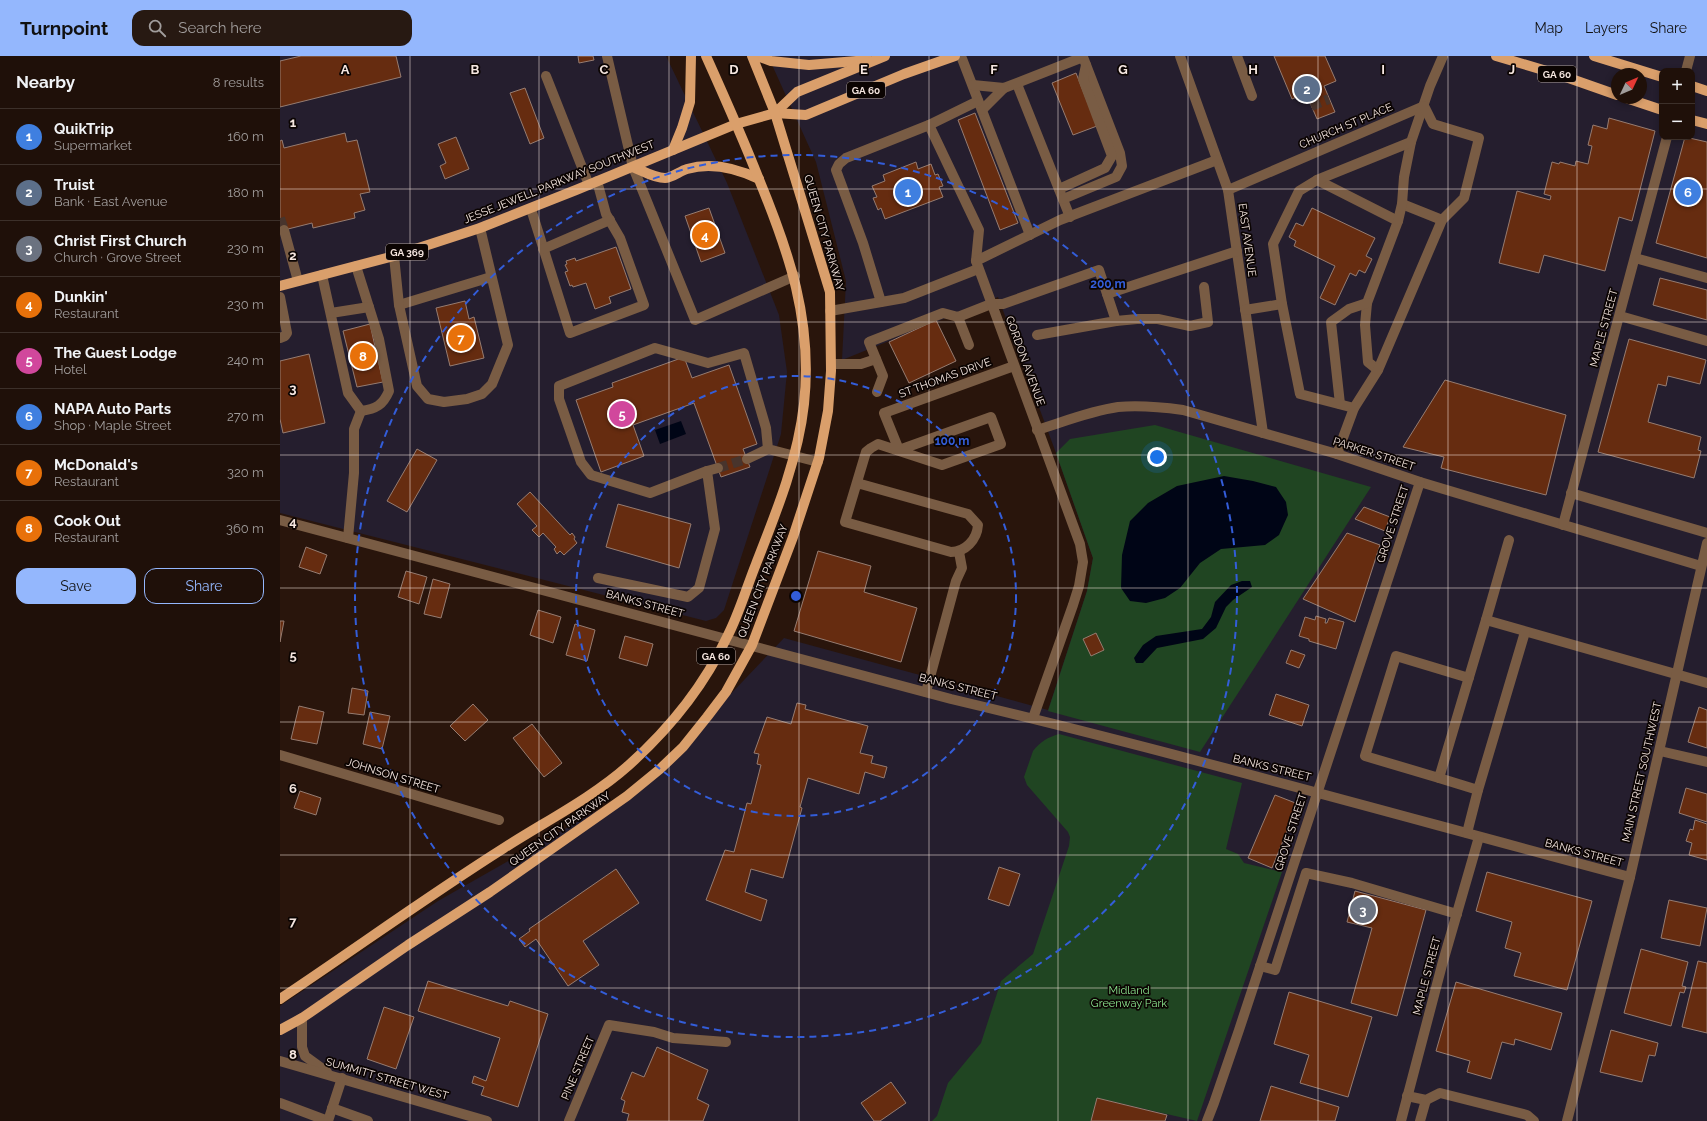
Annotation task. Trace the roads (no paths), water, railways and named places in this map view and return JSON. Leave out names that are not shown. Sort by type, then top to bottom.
[{"type":"main road","points":[[673,150],[690,102],[691,56]]},
{"type":"main road","name":"QUEEN CITY PARKWAY","points":[[280,999],[504,848],[559,816],[627,766],[658,737],[685,705],[697,689],[727,638],[766,539],[795,456],[804,404],[806,359],[801,310],[794,276],[775,218],[706,56]]},
{"type":"main road","name":"QUEEN CITY PARKWAY","points":[[280,1030],[302,1018],[408,945],[490,892],[627,796],[660,769],[683,747],[726,692],[752,644],[793,537],[818,462],[828,411],[831,364],[830,292],[775,113],[752,56]]},
{"type":"main road","points":[[757,56],[771,61],[809,64],[882,57]]},
{"type":"main road","name":"JESSE JEWELL PARKWAY SOUTHWEST","points":[[280,286],[394,256],[480,228],[531,209],[736,124],[775,113],[806,115],[904,74],[955,56]]},
{"type":"main road","name":"GA 60","points":[[1496,56],[1560,75],[1611,93]]},
{"type":"main road","points":[[1594,56],[1659,76]]},
{"type":"main road","name":"JESSE JEWELL PARKWAY SOUTHWEST","points":[[775,113],[797,92],[882,57]]},
{"type":"main road","points":[[1695,87],[1707,91]]},
{"type":"main road","points":[[1644,104],[1659,109]]},
{"type":"main road","points":[[1695,121],[1707,124]]},
{"type":"main road","points":[[633,166],[656,176],[666,178],[688,169],[709,166],[728,168],[759,179]]},
{"type":"street","points":[[607,56],[633,166],[695,320],[794,276]]},
{"type":"street","points":[[961,56],[1030,235]]},
{"type":"street","name":"EAST AVENUE","points":[[1180,56],[1228,190],[1263,433]]},
{"type":"street","points":[[1237,56],[1252,96]]},
{"type":"street","points":[[1378,370],[1368,362],[1365,324],[1367,303],[1398,221],[1402,204],[1404,176],[1411,142],[1434,76],[1443,56]]},
{"type":"street","points":[[1687,68],[1690,56]]},
{"type":"street","points":[[881,302],[863,244],[836,170],[839,164],[846,158],[980,106],[1004,88],[1084,61]]},
{"type":"street","points":[[1059,189],[1105,168],[1112,156],[1083,79],[1084,61]]},
{"type":"street","points":[[1063,199],[1116,177],[1122,166],[1120,153],[1084,61]]},
{"type":"street","points":[[531,209],[570,333],[644,305],[620,238],[606,214],[546,76]]},
{"type":"street","points":[[1017,84],[1070,217]]},
{"type":"street","points":[[973,85],[1004,88]]},
{"type":"street","points":[[1337,454],[1354,408],[1378,370],[1442,220],[1464,198],[1479,138],[1433,124],[1424,106]]},
{"type":"street","name":"CHURCH ST PLACE","points":[[1228,190],[1424,106]]},
{"type":"street","points":[[929,126],[980,230],[977,265]]},
{"type":"street","name":"MAPLE STREET","points":[[1563,526],[1666,140]]},
{"type":"street","points":[[1354,408],[1300,394],[1282,304],[1273,244],[1299,191],[1317,180],[1411,142]]},
{"type":"street","points":[[830,311],[904,298],[977,265],[1030,235],[1070,217],[1217,160]]},
{"type":"street","points":[[1317,180],[1398,221]]},
{"type":"street","points":[[1402,204],[1442,220]]},
{"type":"street","points":[[543,249],[610,220]]},
{"type":"street","points":[[394,256],[399,305],[418,386],[428,398],[444,402],[467,399],[482,394],[492,384],[508,345],[480,228]]},
{"type":"street","points":[[284,230],[298,281]]},
{"type":"street","points":[[1107,294],[1237,251]]},
{"type":"street","points":[[1635,258],[1707,278]]},
{"type":"street","name":"GORDON AVENUE","points":[[977,265],[1080,544],[1083,562],[1073,606],[1033,718]]},
{"type":"street","points":[[356,266],[379,338],[389,391],[386,399],[374,409],[361,411]]},
{"type":"street","points":[[877,392],[883,376],[869,342],[943,313],[958,317],[991,304],[1003,304],[1100,270],[1116,321]]},
{"type":"street","points":[[322,275],[348,393],[361,411]]},
{"type":"street","points":[[399,305],[491,277]]},
{"type":"street","points":[[1037,335],[1116,321],[1138,319],[1158,319],[1190,326],[1208,322],[1204,287]]},
{"type":"street","points":[[280,297],[287,333],[285,336],[280,338]]},
{"type":"street","points":[[1340,404],[1331,322],[1349,309],[1367,303]]},
{"type":"street","points":[[1245,310],[1282,304]]},
{"type":"street","points":[[331,314],[369,308]]},
{"type":"street","points":[[1620,316],[1707,341]]},
{"type":"street","points":[[958,317],[969,345]]},
{"type":"street","points":[[718,468],[650,493],[591,475],[581,462],[558,399],[559,386],[655,348],[708,363],[744,353],[766,428],[768,448]]},
{"type":"street","points":[[831,364],[861,364],[876,359]]},
{"type":"street","name":"ST THOMAS DRIVE","points":[[899,450],[884,413],[1014,366]]},
{"type":"street","name":"PARKER STREET","points":[[1037,430],[1095,412],[1117,407],[1139,406],[1183,410],[1337,454],[1420,482],[1563,526],[1701,566]]},
{"type":"street","points":[[348,538],[354,473],[354,428],[361,411]]},
{"type":"street","points":[[857,483],[968,514],[978,525],[978,532],[968,546],[959,552],[951,552],[845,522],[866,452],[871,448],[878,444],[942,465],[1001,444],[991,417],[899,450]]},
{"type":"street","points":[[747,459],[768,448],[818,462]]},
{"type":"street","points":[[598,578],[688,598],[699,588],[715,530],[707,472]]},
{"type":"street","name":"GROVE STREET","points":[[1206,1121],[1214,1103],[1260,966],[1420,482]]},
{"type":"street","points":[[1571,493],[1707,533]]},
{"type":"street","name":"BANKS STREET","points":[[280,520],[752,644],[926,692],[1033,718],[1317,792],[1630,877]]},
{"type":"street","points":[[1439,778],[1509,540]]},
{"type":"street","name":"MAIN STREET SOUTHWEST","points":[[1567,1121],[1630,877],[1707,543]]},
{"type":"street","points":[[926,692],[956,581],[962,568],[959,552]]},
{"type":"street","points":[[1486,620],[1707,683]]},
{"type":"street","points":[[1467,833],[1478,790],[1525,632]]},
{"type":"street","points":[[1469,678],[1396,656],[1366,756],[1478,790]]},
{"type":"street","points":[[1660,751],[1707,762]]},
{"type":"street","name":"JOHNSON STREET","points":[[280,754],[499,820]]},
{"type":"street","name":"MAPLE STREET","points":[[1401,1121],[1479,837]]},
{"type":"street","points":[[1260,966],[1275,970],[1306,873],[1352,883],[1457,914]]},
{"type":"street","points":[[280,1103],[328,1121],[332,1108],[337,1077],[305,1056],[302,1047],[302,1018]]},
{"type":"street","name":"PINE STREET","points":[[569,1121],[609,1024],[654,1032],[673,1038],[726,1042]]},
{"type":"street","name":"SUMMITT STREET WEST","points":[[280,1061],[337,1077],[453,1116],[487,1121]]},
{"type":"street","points":[[1407,1096],[1426,1100],[1440,1093],[1527,1115],[1534,1121]]},
{"type":"street","points":[[1420,1121],[1426,1100]]},
{"type":"street","points":[[332,1108],[368,1121]]},
{"type":"water","points":[[681,421],[686,434],[660,444],[655,430]]},
{"type":"water","points":[[1224,476],[1276,487],[1286,502],[1288,515],[1279,535],[1265,545],[1221,549],[1200,563],[1180,588],[1165,598],[1146,603],[1130,601],[1121,588],[1122,555],[1130,521],[1148,503],[1177,486]]},
{"type":"water","points":[[1242,581],[1250,581],[1252,587],[1233,600],[1226,607],[1216,628],[1203,639],[1157,648],[1143,663],[1136,663],[1134,658],[1143,645],[1156,636],[1202,629],[1211,617],[1215,602],[1231,585]]},
{"type":"tunnel","points":[[1311,106],[1329,99]]},
{"type":"tunnel","points":[[280,218],[284,230]]},
{"type":"tunnel","points":[[718,468],[747,459]]},
{"type":"place","name":"Truist","points":[[1307,89]]},
{"type":"place","name":"QuikTrip","points":[[908,192]]},
{"type":"place","name":"NAPA Auto Parts","points":[[1688,192]]},
{"type":"place","name":"Dunkin'","points":[[705,235]]},
{"type":"place","name":"McDonald's","points":[[461,338]]},
{"type":"place","name":"Cook Out","points":[[363,356]]},
{"type":"place","name":"The Guest Lodge","points":[[622,414]]},
{"type":"place","name":"Christ First Church","points":[[1363,910]]},
{"type":"park label","name":"Midland Greenway Park","points":[[1129,996]]}]
